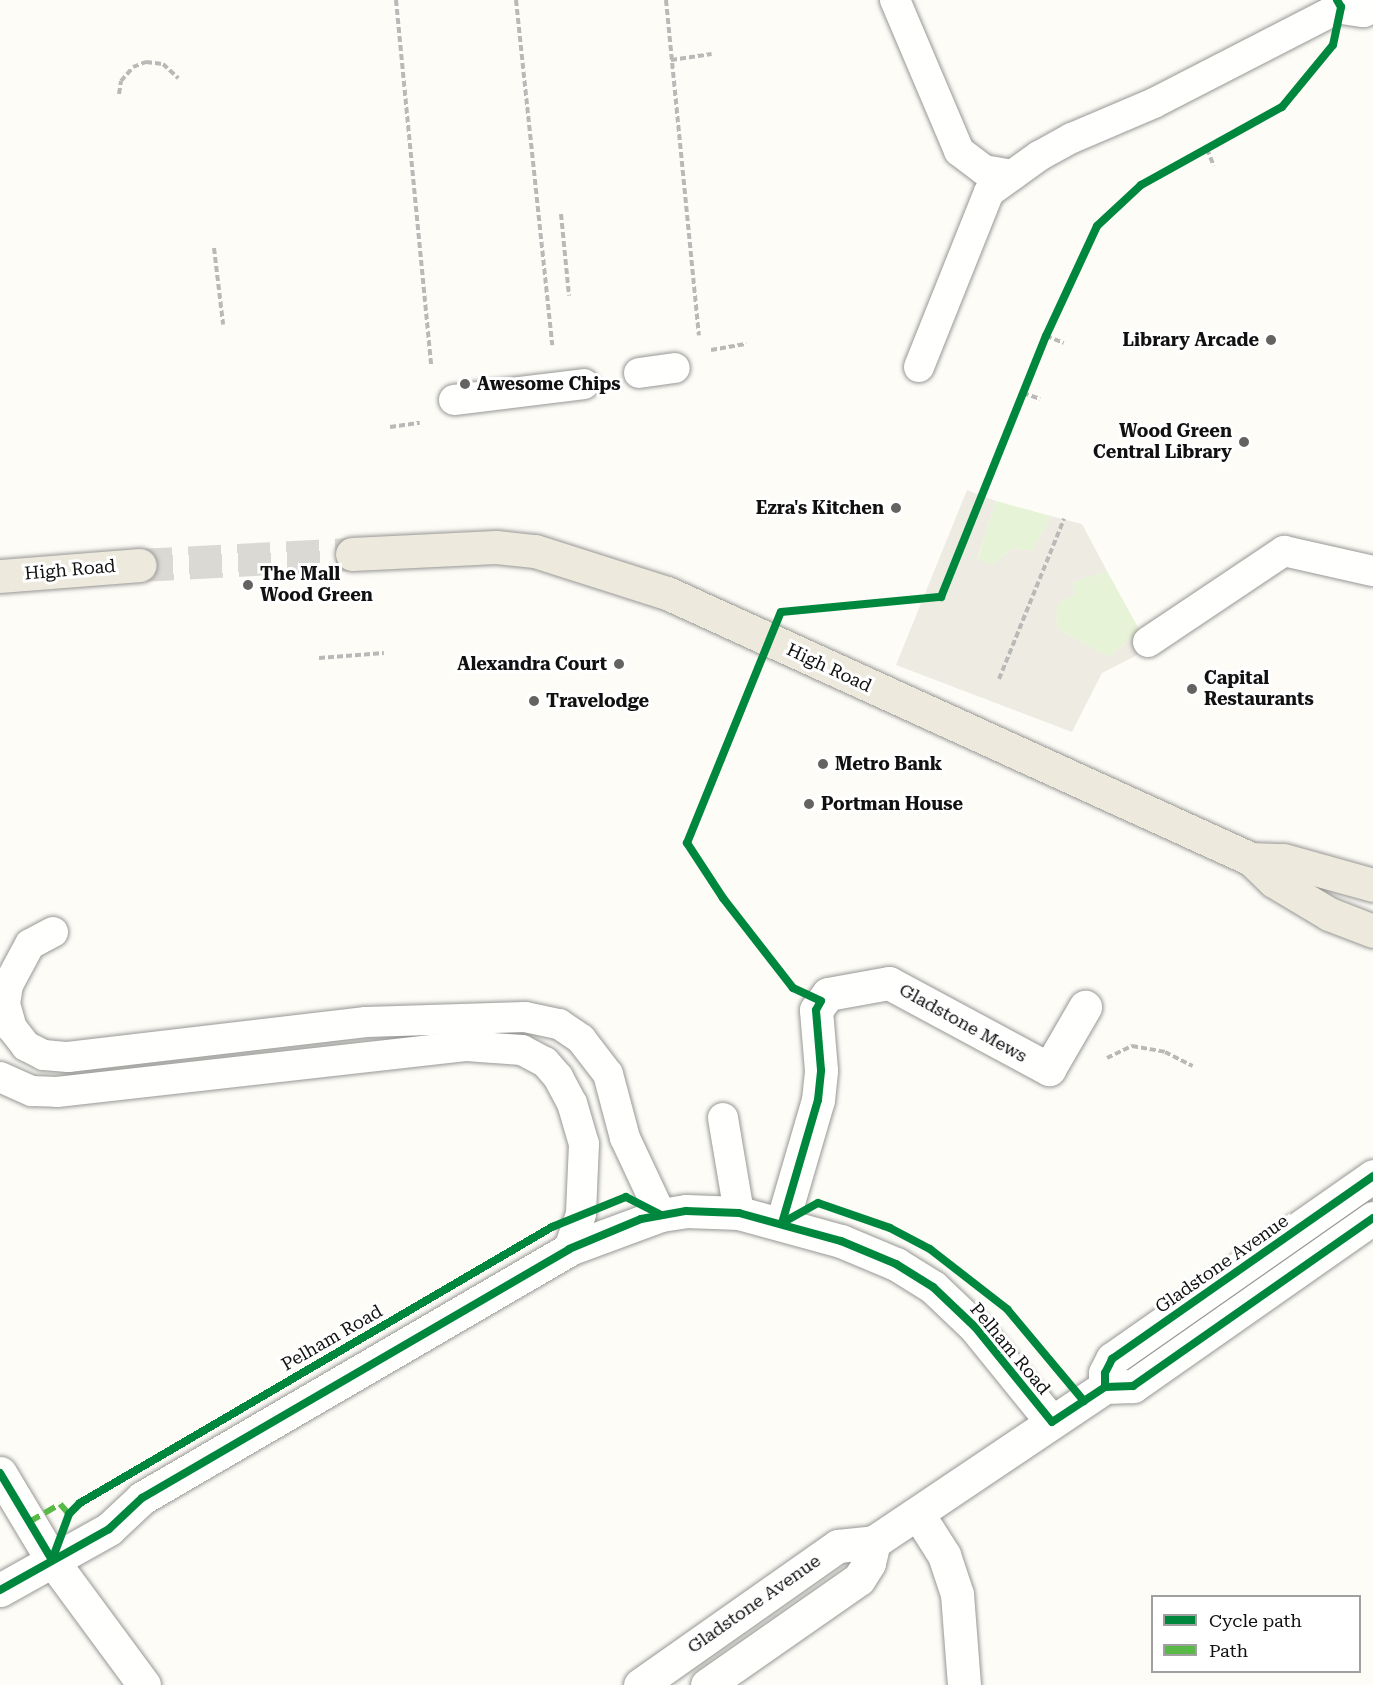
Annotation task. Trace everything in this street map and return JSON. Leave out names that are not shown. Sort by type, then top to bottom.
[{"type":"main road","name":"High Road","points":[[352,554],[496,547],[535,551],[631,579],[1251,859],[1274,881],[1319,909],[1373,932]]},
{"type":"main road","name":"High Road","points":[[0,576],[140,565]]},
{"type":"main road","name":"High Road","points":[[1251,859],[1283,860],[1373,885]]},
{"type":"street","points":[[1339,4],[1363,10],[1373,5]]},
{"type":"street","name":"Gladstone Mews","points":[[782,1223],[818,1100],[821,1070],[816,1010],[828,994],[889,983],[1048,1069],[1085,1007]]},
{"type":"street","name":"Gladstone Avenue","points":[[1105,1387],[1105,1372],[1112,1359],[1373,1176]]},
{"type":"street","name":"Pelham Road","points":[[0,1590],[109,1529],[142,1498],[569,1249],[641,1219],[686,1211],[739,1213],[782,1223],[841,1241],[896,1264],[933,1287],[975,1327],[1052,1422]]},
{"type":"street","name":"Gladstone Avenue","points":[[640,1685],[838,1545],[874,1542],[1105,1387],[1133,1386],[1373,1218]]},
{"type":"street","points":[[0,1473],[52,1560],[144,1685]]},
{"type":"street","points":[[918,1514],[944,1555],[957,1594],[970,1685]]},
{"type":"street","points":[[707,1685],[859,1579],[869,1563],[874,1542]]},
{"type":"lane","points":[[895,0],[974,184],[979,216]]},
{"type":"lane","points":[[919,367],[989,192],[1072,138],[1154,103],[1339,4]]},
{"type":"lane","points":[[959,151],[984,170],[1013,175]]},
{"type":"lane","points":[[639,373],[675,368]]},
{"type":"lane","points":[[454,400],[584,384]]},
{"type":"lane","points":[[1148,642],[1284,551],[1373,571]]},
{"type":"lane","points":[[53,933],[30,944],[8,985],[5,1004],[12,1028],[26,1046],[44,1055],[68,1057],[366,1022],[525,1017],[559,1024],[581,1038],[608,1074],[625,1138],[662,1215]]},
{"type":"lane","points":[[0,1077],[32,1091],[57,1092],[467,1046],[522,1050],[545,1062],[558,1077],[572,1103],[584,1144],[581,1214],[569,1249]]},
{"type":"lane","points":[[723,1118],[739,1213]]},
{"type":"path","points":[[396,0],[432,377]]},
{"type":"path","points":[[516,0],[552,352]]},
{"type":"path","points":[[666,0],[699,341]]},
{"type":"path","points":[[671,60],[712,54]]},
{"type":"path","points":[[119,93],[121,81],[133,68],[146,62],[163,64],[178,78]]},
{"type":"path","points":[[1197,154],[1216,144]]},
{"type":"path","points":[[1207,149],[1214,166]]},
{"type":"path","points":[[561,214],[568,296]]},
{"type":"path","points":[[214,248],[223,324]]},
{"type":"path","points":[[1042,346],[1051,326]]},
{"type":"path","points":[[1046,336],[1064,343]]},
{"type":"path","points":[[700,351],[746,344]]},
{"type":"path","points":[[1019,403],[1027,384]]},
{"type":"path","points":[[1023,393],[1040,399]]},
{"type":"path","points":[[390,427],[424,423]]},
{"type":"path","points":[[999,679],[1064,519]]},
{"type":"path","points":[[319,658],[384,653]]},
{"type":"path","points":[[1048,1069],[1064,1078],[1132,1046],[1165,1052],[1193,1066]]},
{"type":"green space","points":[[996,501],[1051,516],[1032,551],[1013,548],[992,565],[977,560]]},
{"type":"green space","points":[[1107,571],[1140,631],[1109,657],[1057,629],[1058,604],[1075,594],[1073,582]]},
{"type":"shaded area","points":[[967,490],[996,501],[977,559],[992,565],[1013,548],[1032,551],[1051,516],[1082,524],[1107,571],[1073,582],[1075,594],[1058,604],[1057,629],[1109,657],[1140,631],[1153,647],[1102,673],[1072,732],[896,665]]},
{"type":"tunnel","points":[[140,565],[352,554]]},
{"type":"marked path","points":[[29,1522],[60,1504],[69,1514]]},
{"type":"cycle path","points":[[782,1223],[818,1100],[821,1070],[816,1010],[821,1001],[793,988],[723,898],[687,843],[781,612],[941,597],[1046,336],[1097,226],[1141,185],[1282,107],[1333,45],[1341,7],[1337,0]]},
{"type":"cycle path","points":[[1105,1387],[1105,1373],[1112,1359],[1373,1176]]},
{"type":"cycle path","points":[[52,1560],[69,1514],[80,1503],[552,1227],[626,1197],[661,1215]]},
{"type":"cycle path","points":[[782,1223],[818,1203],[890,1228],[930,1249],[1007,1309],[1084,1401]]},
{"type":"cycle path","points":[[0,1590],[109,1529],[142,1498],[569,1249],[641,1219],[686,1211],[739,1213],[841,1241],[896,1264],[933,1287],[975,1327],[1052,1422],[1105,1387],[1133,1386],[1373,1218]]},
{"type":"cycle path","points":[[0,1473],[52,1560]]},
{"type":"place","name":"Library Arcade","points":[[1271,340]]},
{"type":"place","name":"Awesome Chips","points":[[465,384]]},
{"type":"place","name":"Wood Green Central Library","points":[[1244,442]]},
{"type":"place","name":"Ezra's Kitchen","points":[[896,508]]},
{"type":"place","name":"The Mall Wood Green","points":[[248,585]]},
{"type":"place","name":"Alexandra Court","points":[[619,664]]},
{"type":"place","name":"Capital Restaurants","points":[[1192,689]]},
{"type":"place","name":"Travelodge","points":[[534,701]]},
{"type":"place","name":"Metro Bank","points":[[823,764]]},
{"type":"place","name":"Portman House","points":[[809,804]]}]
